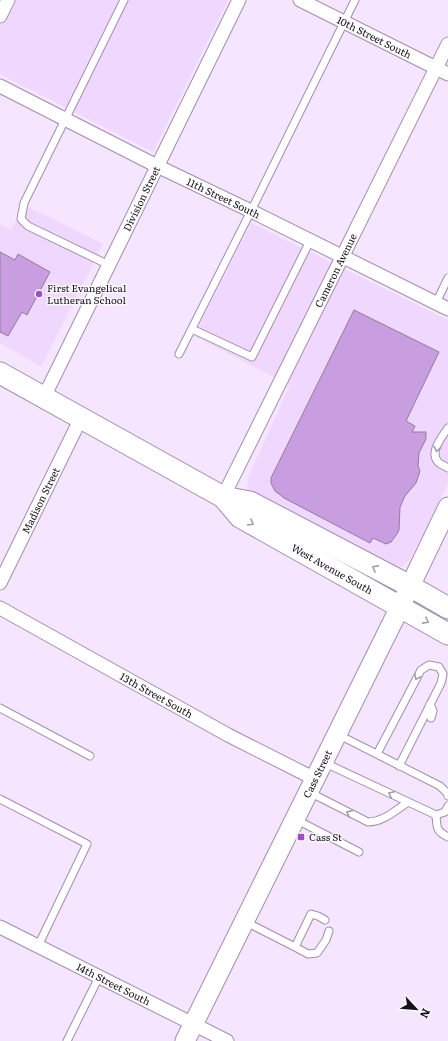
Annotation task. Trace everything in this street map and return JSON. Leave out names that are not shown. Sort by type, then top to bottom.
[{"type":"main road","name":"West Avenue South","points":[[0,373],[223,497],[250,502],[410,586],[448,608]]},
{"type":"main road","name":"West Avenue South","points":[[223,497],[240,517],[448,634]]},
{"type":"street","points":[[0,16],[8,0]]},
{"type":"street","name":"Division Street","points":[[44,397],[239,0]]},
{"type":"street","name":"10th Street South","points":[[300,0],[448,74]]},
{"type":"street","name":"Cameron Avenue","points":[[223,497],[448,44]]},
{"type":"street","name":"11th Street South","points":[[0,86],[157,166],[448,309]]},
{"type":"street","name":"Madison Street","points":[[0,583],[81,418]]},
{"type":"street","name":"Cass Street","points":[[190,1033],[448,507]]},
{"type":"street","name":"13th Street South","points":[[0,608],[228,735],[312,785]]},
{"type":"street","name":"14th Street South","points":[[0,927],[99,977],[190,1033],[227,1041]]},
{"type":"lane","points":[[109,265],[28,226],[21,219],[24,203],[124,0]]},
{"type":"lane","points":[[179,354],[354,0]]},
{"type":"lane","points":[[192,329],[252,357],[310,241]]},
{"type":"lane","points":[[436,303],[448,278]]},
{"type":"lane","points":[[448,428],[435,450],[436,457],[439,462],[448,468]]},
{"type":"lane","points":[[377,754],[421,670],[429,665],[439,667],[443,674],[441,684],[399,766]]},
{"type":"lane","points":[[430,704],[433,711],[431,718]]},
{"type":"lane","points":[[0,708],[90,756]]},
{"type":"lane","points":[[417,730],[425,728]]},
{"type":"lane","points":[[337,734],[440,786],[448,794],[448,796]]},
{"type":"lane","points":[[323,762],[436,815],[445,812],[448,806]]},
{"type":"lane","points":[[312,785],[368,822],[376,822],[386,817],[408,802]]},
{"type":"lane","points":[[0,799],[87,844],[38,946]]},
{"type":"lane","points":[[436,815],[437,828],[441,834],[448,837]]},
{"type":"lane","points":[[295,819],[359,852]]},
{"type":"lane","points":[[295,947],[311,914],[325,920]]},
{"type":"lane","points":[[244,921],[308,954],[317,953],[326,940],[329,931]]},
{"type":"lane","points":[[67,1041],[99,977]]},
{"type":"shaded area","points":[[0,0],[228,0],[153,152],[0,74]]},
{"type":"shaded area","name":"First Evangelical Lutheran School","points":[[24,205],[103,244],[41,367],[0,343],[0,225],[11,230]]},
{"type":"shaded area","points":[[251,223],[448,320],[448,483],[411,558],[403,566],[396,567],[250,493],[247,489],[248,478],[290,385],[194,336]]},
{"type":"building","points":[[0,252],[15,260],[18,254],[50,272],[27,315],[22,312],[8,336],[0,332]]},
{"type":"building","points":[[354,310],[439,352],[406,421],[415,426],[412,432],[426,432],[426,439],[419,453],[418,466],[420,471],[416,483],[405,496],[400,507],[399,530],[391,542],[386,544],[373,538],[370,543],[284,498],[275,491],[271,483],[271,478]]},
{"type":"place","name":"First Evangelical Lutheran School","points":[[39,294]]},
{"type":"place","name":"Cass St","points":[[301,837]]}]
